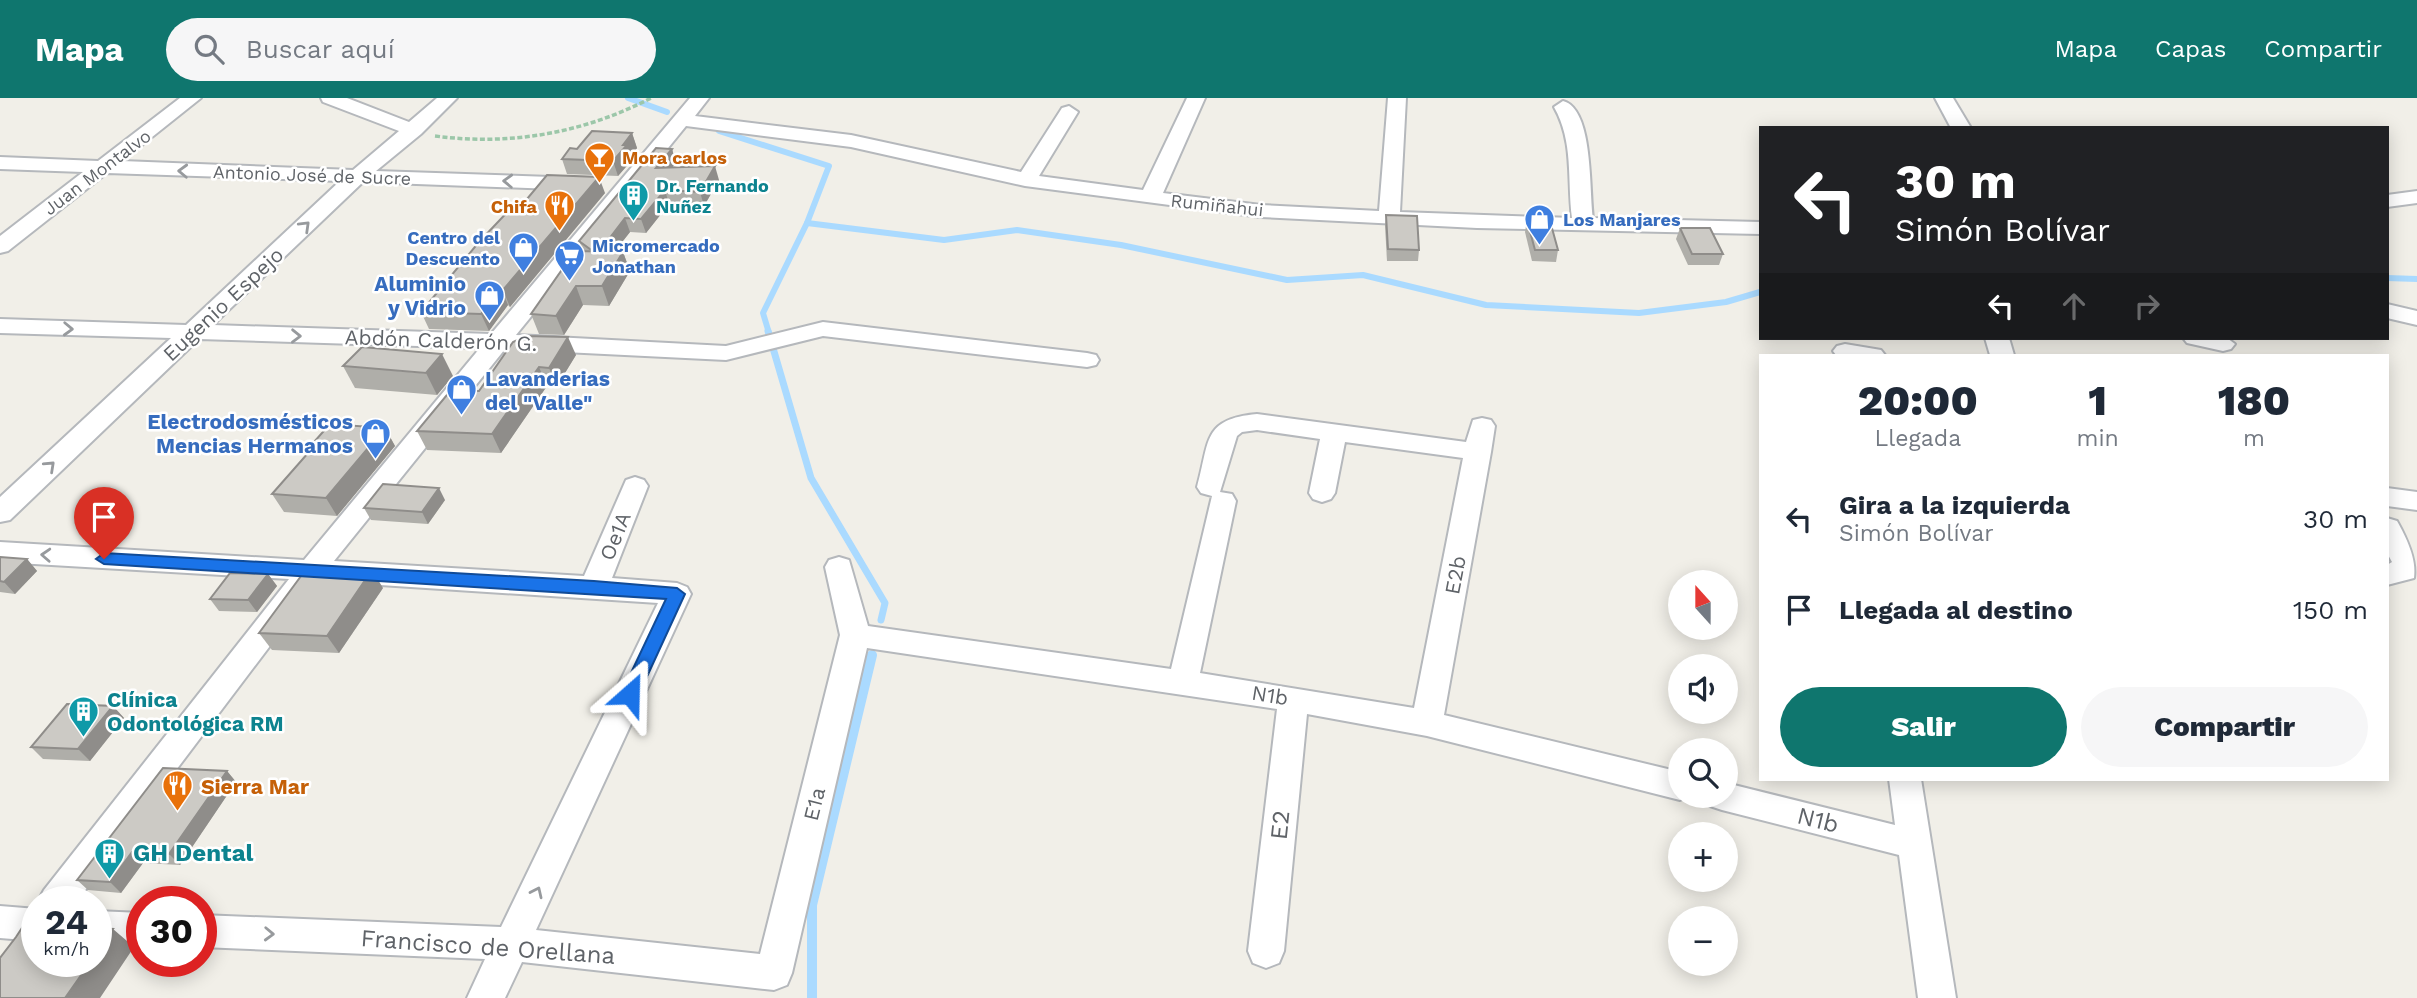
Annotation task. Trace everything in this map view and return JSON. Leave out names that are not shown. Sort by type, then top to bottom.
[{"type":"street","name":"Juan Montalvo","points":[[0,246],[192,98]]},
{"type":"street","points":[[330,98],[414,130]]},
{"type":"street","name":"Eugenio Espejo","points":[[0,513],[357,177],[448,98]]},
{"type":"street","points":[[68,886],[311,571],[625,185],[700,98]]},
{"type":"street","points":[[1150,198],[1196,98]]},
{"type":"street","points":[[1389,218],[1397,98]]},
{"type":"street","points":[[1944,98],[1960,126]]},
{"type":"street","points":[[1563,107],[1576,133],[1583,223]]},
{"type":"street","points":[[1025,180],[1038,165],[1069,112]]},
{"type":"street","name":"Rumiñahui","points":[[680,120],[851,141],[1025,180],[1261,211],[1389,218],[1759,228]]},
{"type":"street","name":"Antonio José de Sucre","points":[[0,163],[625,185]]},
{"type":"street","points":[[2389,201],[2417,197]]},
{"type":"street","points":[[2389,311],[2417,318]]},
{"type":"street","name":"Abdón Calderón G.","points":[[0,326],[192,334],[497,341],[726,353],[823,329],[1087,360]]},
{"type":"street","points":[[2204,340],[2223,344]]},
{"type":"street","points":[[1843,348],[1869,354]]},
{"type":"street","points":[[1183,682],[1225,432],[1235,424],[1257,422],[1334,432],[1322,493]]},
{"type":"street","name":"E2b","points":[[1334,432],[1480,439],[1427,723]]},
{"type":"street","name":"Oe1A","points":[[594,587],[635,485]]},
{"type":"street","points":[[2389,497],[2417,501]]},
{"type":"street","points":[[2389,532],[2406,562],[2404,571],[2389,575]]},
{"type":"street","points":[[0,552],[677,594],[486,998]]},
{"type":"street","points":[[839,567],[855,635]]},
{"type":"street","name":"N1b","points":[[855,635],[1295,699],[1427,723],[1668,783]]},
{"type":"street","name":"E1a","points":[[774,973],[855,635]]},
{"type":"street","name":"E2","points":[[1266,951],[1295,699]]},
{"type":"street","points":[[1905,781],[1937,998]]},
{"type":"street","name":"N1b","points":[[1738,800],[1913,844]]},
{"type":"street","points":[[0,922],[21,924]]},
{"type":"street","name":"Francisco de Orellana","points":[[217,933],[513,944],[774,973]]},
{"type":"street","points":[[15,954],[21,946]]},
{"type":"path","points":[[414,130],[458,140],[504,139],[593,122],[639,106],[651,98]]},
{"type":"building","points":[[592,131],[632,133],[623,145],[627,145],[613,161],[562,159],[570,148],[577,149]]},
{"type":"building","points":[[656,148],[672,149],[656,168],[715,166],[700,192],[665,190],[641,219],[625,218],[599,252],[594,252],[579,241]]},
{"type":"building","points":[[547,175],[599,177],[481,314],[421,312],[479,242],[514,205],[522,205]]},
{"type":"building","points":[[1386,215],[1417,216],[1419,250],[1388,249]]},
{"type":"building","points":[[1527,220],[1550,221],[1558,250],[1535,250]]},
{"type":"building","points":[[1680,228],[1710,228],[1723,254],[1692,254]]},
{"type":"building","points":[[575,251],[623,252],[602,286],[576,286],[556,316],[531,314]]},
{"type":"building","points":[[526,336],[568,337],[549,368],[539,367],[492,434],[417,431],[451,390],[479,391],[513,342]]},
{"type":"building","points":[[362,347],[442,354],[426,373],[343,366]]},
{"type":"building","points":[[330,424],[385,428],[326,498],[272,494],[309,452],[305,452]]},
{"type":"building","points":[[383,484],[439,488],[422,512],[364,508]]},
{"type":"building","points":[[0,557],[27,559],[4,582],[0,581]]},
{"type":"building","points":[[313,568],[372,570],[327,636],[259,633],[304,572]]},
{"type":"building","points":[[230,573],[268,574],[248,600],[210,599]]},
{"type":"building","points":[[67,704],[113,706],[78,749],[31,747]]},
{"type":"building","points":[[163,768],[227,771],[169,854],[132,852],[110,882],[77,880]]},
{"type":"building","points":[[21,929],[21,977],[80,977],[65,998],[0,998],[0,958]]},
{"type":"waterway","points":[[628,98],[667,112]]},
{"type":"waterway","points":[[719,131],[829,166],[807,223]]},
{"type":"waterway","points":[[769,333],[763,313],[807,223]]},
{"type":"waterway","points":[[807,223],[944,240],[1017,230],[1121,245],[1287,280],[1363,275],[1486,305],[1639,313],[1726,302],[1759,292]]},
{"type":"waterway","points":[[2389,278],[2417,279]]},
{"type":"waterway","points":[[768,331],[811,478],[885,603],[881,620]]},
{"type":"waterway","points":[[812,998],[812,905],[872,655]]},
{"type":"place","name":"Mora carlos","points":[[599,184]]},
{"type":"place","name":"Dr. Fernando Nuñez","points":[[633,222]]},
{"type":"place","name":"Chifa","points":[[560,233]]},
{"type":"place","name":"Los Manjares","points":[[1540,246]]},
{"type":"place","name":"Centro del Descuento","points":[[523,274]]},
{"type":"place","name":"Micromercado Jonathan","points":[[569,282]]},
{"type":"place","name":"Aluminio y Vidrio","points":[[489,322]]},
{"type":"place","name":"Lavanderias del \"Valle\"","points":[[462,417]]},
{"type":"place","name":"Electrodosmésticos Mencias Hermanos","points":[[376,460]]},
{"type":"place","name":"Clínica Odontológica RM","points":[[84,738]]},
{"type":"place","name":"Sierra Mar","points":[[178,813]]},
{"type":"place","name":"GH Dental","points":[[110,880]]},
{"type":"route","points":[[104,559],[677,594],[630,694]]}]
